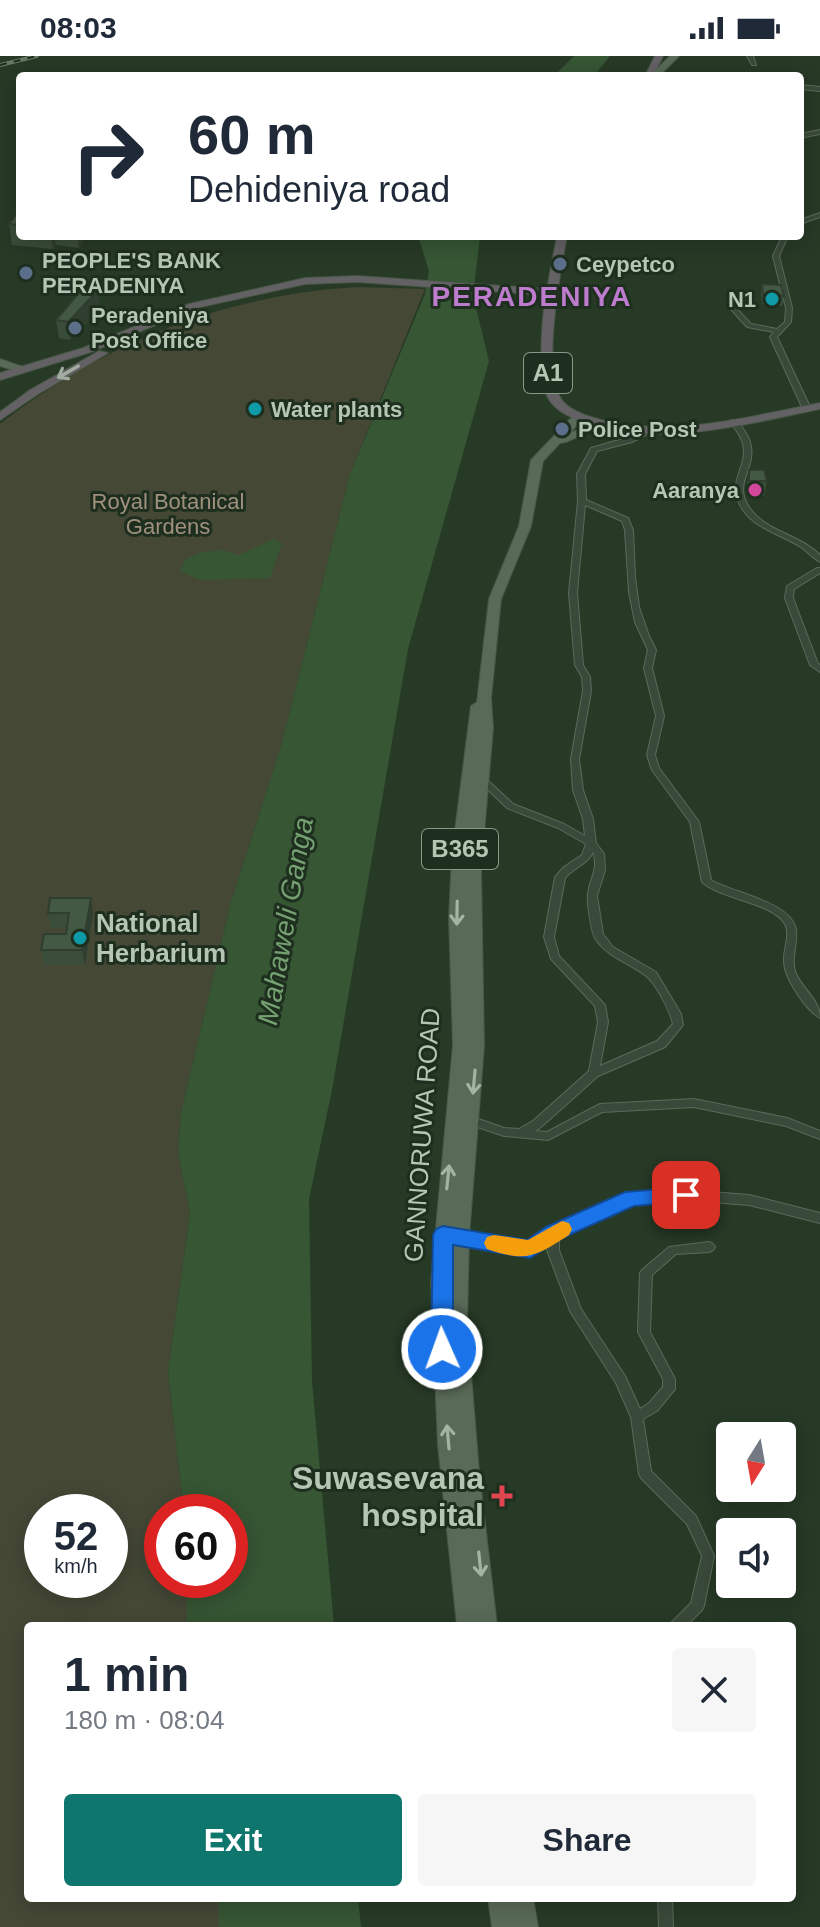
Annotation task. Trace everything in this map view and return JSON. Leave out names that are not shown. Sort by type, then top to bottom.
[{"type":"highway","points":[[0,377],[87,350],[193,306],[305,281],[357,279],[551,292],[561,240]]},
{"type":"highway","points":[[0,417],[30,395],[141,332],[209,307],[304,286],[408,283]]},
{"type":"highway","name":"A1","points":[[551,292],[550,389],[557,404],[577,418],[648,430],[688,430],[820,406]]},
{"type":"highway","points":[[0,402],[30,395],[40,383],[37,377],[22,370]]},
{"type":"main road","points":[[656,72],[675,56]]},
{"type":"main road","points":[[0,362],[22,370]]},
{"type":"main road","name":"GANNORUWA ROAD","points":[[487,1622],[462,1387],[452,1236],[461,1045],[467,1004],[473,869],[486,728],[484,698],[495,599],[525,526],[537,460],[577,418]]},
{"type":"main road","points":[[553,443],[600,424]]},
{"type":"main road","name":"GANNORUWA ROAD","points":[[467,1622],[444,1390],[440,1282],[452,1236],[475,1074],[467,1004],[459,854],[476,718],[484,698]]},
{"type":"main road","points":[[501,1902],[504,1927]]},
{"type":"main road","points":[[522,1902],[526,1927]]},
{"type":"street","points":[[750,56],[754,64]]},
{"type":"street","points":[[783,240],[776,256],[789,308],[788,322],[773,337],[806,407]]},
{"type":"street","points":[[732,307],[749,326],[779,331]]},
{"type":"street","points":[[734,422],[745,435],[749,450],[741,480],[741,499],[754,517],[809,547],[820,560]]},
{"type":"street","points":[[594,1073],[603,1022],[600,1005],[554,957],[549,937],[560,877],[586,857],[591,843],[588,819],[578,790],[575,759],[587,691],[586,677],[579,665],[573,593],[582,501],[581,474],[589,454],[648,430]]},
{"type":"street","points":[[582,501],[625,520],[629,530],[633,610],[640,632],[652,650],[648,668],[660,716],[651,755],[661,776],[694,822],[707,882],[720,891],[763,904],[788,920],[793,931],[788,950],[790,971],[820,1014]]},
{"type":"street","points":[[817,667],[789,598],[790,588],[820,570]]},
{"type":"street","points":[[481,779],[510,806],[561,826],[591,843],[599,854],[600,870],[592,896],[598,935],[610,949],[652,975],[676,1014],[678,1025],[661,1044],[594,1073],[537,1124],[520,1134]]},
{"type":"street","points":[[470,1120],[520,1134],[548,1136],[600,1108],[694,1103],[787,1122],[820,1135]]},
{"type":"street","points":[[452,1236],[530,1249],[553,1233],[632,1198],[686,1195],[749,1200],[820,1218]]},
{"type":"street","points":[[553,1233],[553,1250],[576,1311],[621,1380],[637,1417],[645,1474],[692,1520],[708,1556],[697,1606],[681,1622]]},
{"type":"street","points":[[637,1417],[653,1407],[669,1389],[669,1379],[644,1332],[646,1273],[673,1250],[709,1247]]},
{"type":"street","points":[[665,1902],[666,1927]]},
{"type":"green space","name":"Royal Botanical Gardens","points":[[357,287],[425,289],[350,474],[281,746],[231,902],[181,1113],[178,1153],[190,1212],[168,1372],[182,1494],[144,1494],[144,1598],[187,1598],[187,1622],[24,1622],[24,1902],[219,1902],[219,1927],[0,1927],[0,424],[40,395],[124,347],[214,312],[308,292]]},
{"type":"water","points":[[574,56],[610,56],[597,72],[558,72]]},
{"type":"water","name":"Mahaweli Ganga","points":[[419,240],[480,240],[473,296],[489,361],[408,649],[332,1090],[309,1199],[312,1381],[334,1622],[187,1622],[187,1598],[248,1598],[248,1494],[182,1494],[168,1372],[190,1212],[178,1153],[181,1113],[231,902],[281,746],[350,474],[425,294],[429,271]]},
{"type":"water","points":[[273,539],[282,543],[270,578],[200,580],[180,571],[185,560],[199,553],[222,550],[239,555]]},
{"type":"water","points":[[219,1902],[358,1902],[361,1927],[219,1927]]},
{"type":"building","points":[[762,284],[781,285],[784,296],[763,295]]},
{"type":"building","points":[[82,289],[98,290],[68,322],[56,320]]},
{"type":"building","points":[[749,470],[764,470],[767,481],[749,481]]},
{"type":"building","points":[[50,898],[91,898],[82,950],[41,950],[44,934],[66,934],[69,913],[48,913]]},
{"type":"railway","points":[[0,65],[37,56]]},
{"type":"slow traffic","points":[[494,1243],[530,1249],[562,1229]]},
{"type":"place","name":"Ceypetco","points":[[560,264]]},
{"type":"place","name":"PEOPLE'S BANK PERADENIYA","points":[[26,273]]},
{"type":"place","name":"N1","points":[[772,299]]},
{"type":"place","name":"Peradeniya Post Office","points":[[75,328]]},
{"type":"place","name":"Water plants","points":[[255,409]]},
{"type":"place","name":"Police Post","points":[[562,429]]},
{"type":"place","name":"Aaranya","points":[[755,490]]},
{"type":"place","name":"National Herbarium","points":[[80,938]]},
{"type":"place","name":"Suwasevana hospital","points":[[502,1496]]},
{"type":"district","name":"PERADENIYA","points":[[532,296]]},
{"type":"route","points":[[442,1349],[440,1282],[443,1235],[530,1249],[553,1233],[632,1198],[686,1195]]}]
